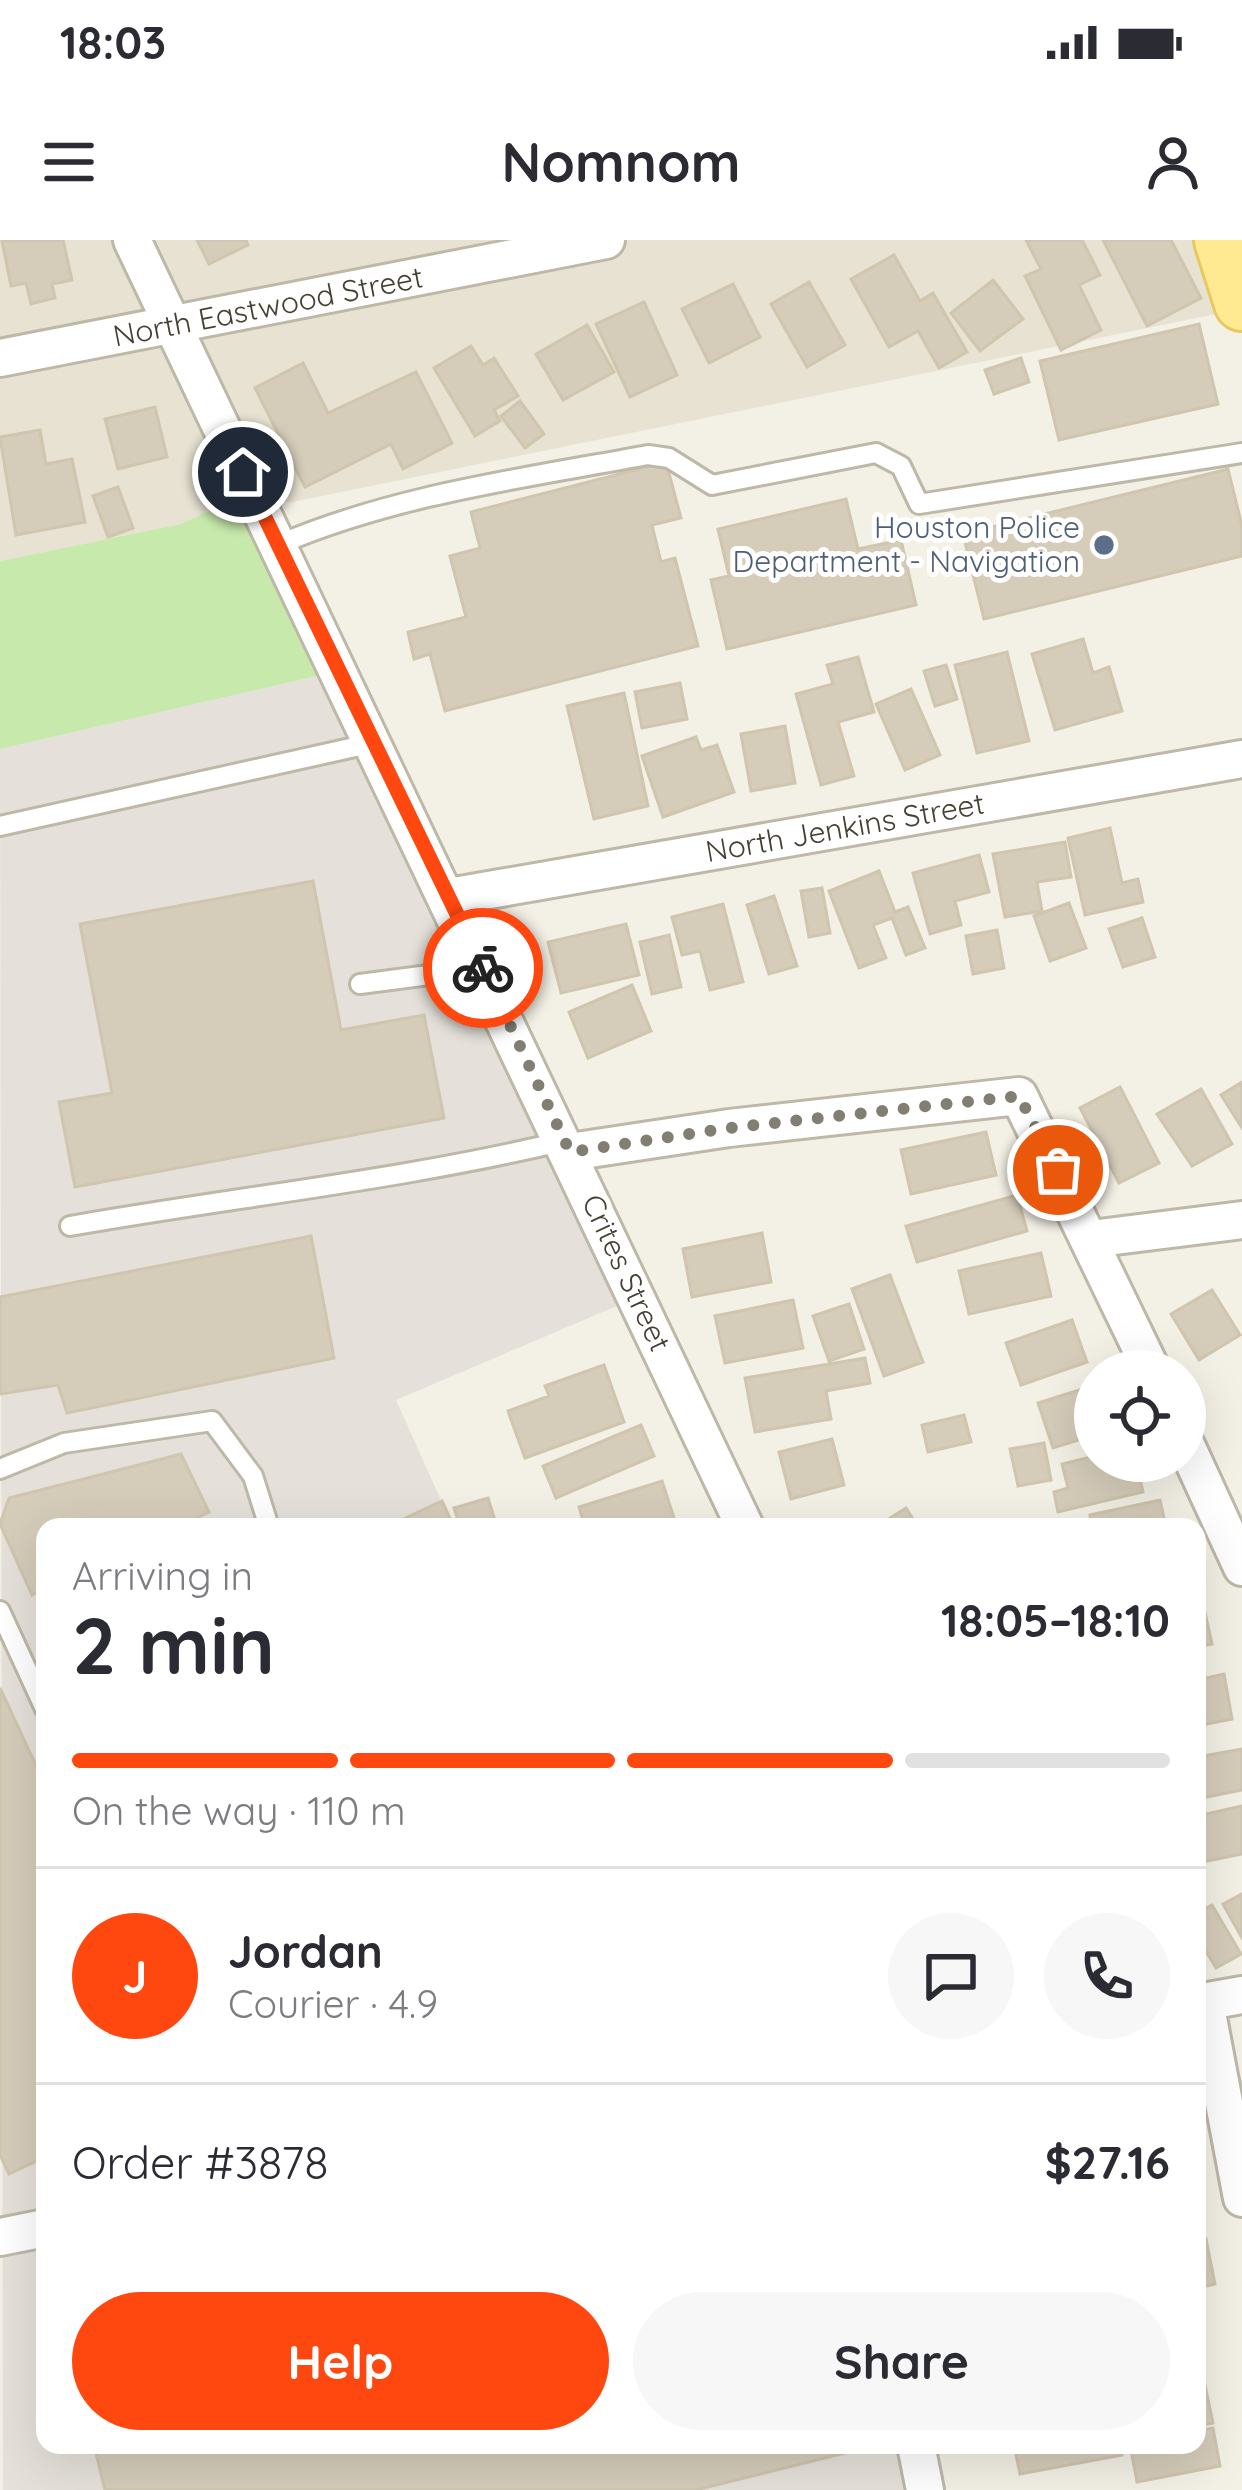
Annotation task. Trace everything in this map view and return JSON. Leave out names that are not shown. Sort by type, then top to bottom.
[{"type":"main road","points":[[1222,240],[1242,303]]},
{"type":"street","name":"Crites Street","points":[[132,240],[483,968],[741,1518]]},
{"type":"street","name":"North Eastwood Street","points":[[0,358],[606,240]]},
{"type":"street","name":"North Jenkins Street","points":[[449,897],[1242,759]]},
{"type":"street","points":[[567,1146],[1019,1096],[1142,1350]]},
{"type":"street","points":[[1091,1239],[1242,1220]]},
{"type":"street","points":[[1203,1482],[1242,1567]]},
{"type":"street","points":[[1206,2001],[1242,1995]]},
{"type":"street","points":[[1206,2026],[1242,2198]]},
{"type":"street","points":[[0,2237],[36,2230]]},
{"type":"street","points":[[918,2454],[925,2490]]},
{"type":"lane","points":[[278,545],[322,526],[477,486],[648,455],[669,458],[712,485],[876,453],[901,466],[919,504],[1242,453]]},
{"type":"lane","points":[[0,826],[374,742]]},
{"type":"lane","points":[[360,984],[483,968]]},
{"type":"lane","points":[[70,1226],[288,1187],[455,1167],[567,1146]]},
{"type":"lane","points":[[0,1469],[64,1443],[212,1421],[253,1477],[266,1518]]},
{"type":"lane","points":[[0,1611],[36,1689]]},
{"type":"shaded area","points":[[0,240],[1204,240],[1226,312],[292,502],[234,499],[181,524],[0,561]]},
{"type":"shaded area","points":[[317,676],[619,1305],[396,1400],[449,1518],[36,1518],[36,2454],[899,2454],[905,2490],[3,2490],[0,749]]},
{"type":"green space","points":[[234,499],[318,667],[317,676],[0,749],[0,561],[181,524]]},
{"type":"building","points":[[63,240],[72,280],[52,284],[55,298],[31,304],[26,283],[11,286],[2,241]]},
{"type":"building","points":[[197,240],[246,240],[248,245],[209,264]]},
{"type":"building","points":[[1026,240],[1082,240],[1100,275],[1079,285],[1101,330],[1061,350],[1025,276],[1041,269]]},
{"type":"building","points":[[1103,240],[1171,240],[1201,298],[1147,326]]},
{"type":"building","points":[[894,255],[920,301],[933,293],[967,352],[939,368],[918,331],[889,347],[851,279]]},
{"type":"building","points":[[993,280],[1023,319],[980,351],[951,313]]},
{"type":"building","points":[[809,282],[845,345],[807,367],[771,304]]},
{"type":"building","points":[[733,284],[760,337],[709,363],[682,309]]},
{"type":"building","points":[[644,302],[677,375],[630,397],[596,324]]},
{"type":"building","points":[[1199,324],[1218,404],[1059,440],[1040,361]]},
{"type":"building","points":[[587,325],[614,372],[563,400],[536,354]]},
{"type":"building","points":[[471,346],[483,365],[494,358],[518,396],[494,410],[500,421],[475,436],[434,368]]},
{"type":"building","points":[[1021,358],[1029,382],[994,394],[985,370]]},
{"type":"building","points":[[303,363],[328,413],[416,372],[452,443],[403,469],[391,444],[305,487],[255,388]]},
{"type":"building","points":[[520,401],[544,434],[525,448],[501,416]]},
{"type":"building","points":[[155,407],[167,457],[118,469],[105,419]]},
{"type":"building","points":[[40,430],[46,464],[72,459],[85,522],[16,535],[0,437]]},
{"type":"building","points":[[666,462],[681,518],[652,525],[661,562],[675,558],[698,646],[445,711],[430,654],[414,659],[408,632],[466,617],[450,556],[480,548],[471,512]]},
{"type":"building","name":"Houston Police Department - Navigation","points":[[1228,469],[1242,526],[1242,556],[984,619],[963,534]]},
{"type":"building","points":[[118,487],[133,528],[108,537],[93,496]]},
{"type":"building","points":[[846,499],[858,549],[901,540],[916,605],[727,649],[711,580],[729,576],[718,529]]},
{"type":"building","points":[[1083,639],[1093,673],[1109,667],[1122,711],[1055,730],[1032,654]]},
{"type":"building","points":[[1007,652],[1029,741],[977,753],[955,665]]},
{"type":"building","points":[[858,657],[874,712],[838,722],[854,776],[821,785],[796,694],[833,684],[827,665]]},
{"type":"building","points":[[946,665],[957,699],[935,706],[924,671]]},
{"type":"building","points":[[680,683],[687,719],[642,728],[635,692]]},
{"type":"building","points":[[911,689],[940,755],[905,770],[876,704]]},
{"type":"building","points":[[624,693],[648,806],[594,819],[567,706]]},
{"type":"building","points":[[785,726],[795,783],[751,791],[741,734]]},
{"type":"building","points":[[696,737],[701,750],[717,745],[734,792],[663,817],[642,756]]},
{"type":"building","points":[[1110,828],[1122,883],[1138,879],[1143,902],[1085,915],[1068,838]]},
{"type":"building","points":[[1065,842],[1071,877],[1037,882],[1042,911],[1005,917],[993,854]]},
{"type":"building","points":[[979,855],[989,892],[955,901],[961,925],[930,934],[913,873]]},
{"type":"building","points":[[879,871],[895,912],[908,907],[925,948],[906,955],[892,918],[873,925],[886,958],[859,968],[829,891]]},
{"type":"building","points":[[313,881],[341,1030],[424,1015],[444,1118],[75,1187],[59,1102],[112,1093],[80,924]]},
{"type":"building","points":[[822,888],[830,933],[809,937],[801,891]]},
{"type":"building","points":[[774,896],[797,966],[769,974],[747,905]]},
{"type":"building","points":[[1069,903],[1086,948],[1050,961],[1034,916]]},
{"type":"building","points":[[723,904],[743,982],[710,990],[700,951],[682,955],[672,917]]},
{"type":"building","points":[[1142,918],[1155,957],[1123,967],[1109,929]]},
{"type":"building","points":[[626,924],[639,975],[561,993],[548,942]]},
{"type":"building","points":[[997,930],[1004,968],[973,974],[966,936]]},
{"type":"building","points":[[669,935],[681,987],[652,994],[640,942]]},
{"type":"building","points":[[632,985],[651,1031],[588,1058],[569,1012]]},
{"type":"building","points":[[1242,1082],[1242,1128],[1221,1095]]},
{"type":"building","points":[[1120,1087],[1159,1163],[1119,1183],[1080,1108]]},
{"type":"building","points":[[1201,1089],[1232,1144],[1192,1166],[1157,1114]]},
{"type":"building","points":[[986,1132],[996,1175],[911,1194],[901,1150]]},
{"type":"building","points":[[1017,1195],[1027,1231],[917,1262],[906,1226]]},
{"type":"building","points":[[762,1233],[771,1282],[692,1297],[683,1249]]},
{"type":"building","points":[[311,1236],[334,1358],[67,1413],[58,1385],[0,1394],[0,1297]]},
{"type":"building","points":[[1041,1253],[1051,1296],[969,1314],[959,1271]]},
{"type":"building","points":[[890,1275],[923,1362],[884,1376],[852,1289]]},
{"type":"building","points":[[1212,1290],[1240,1335],[1206,1356],[1206,1350],[1193,1350],[1171,1314]]},
{"type":"building","points":[[793,1300],[803,1348],[725,1363],[715,1316]]},
{"type":"building","points":[[849,1304],[864,1349],[829,1361],[813,1316]]},
{"type":"building","points":[[1072,1320],[1083,1350],[1074,1350],[1074,1367],[1021,1385],[1006,1343]]},
{"type":"building","points":[[865,1358],[870,1383],[826,1391],[831,1419],[755,1432],[745,1378]]},
{"type":"building","points":[[604,1365],[624,1422],[525,1458],[508,1411],[549,1396],[545,1386]]},
{"type":"building","points":[[1074,1392],[1074,1442],[1053,1448],[1038,1403]]},
{"type":"building","points":[[964,1415],[971,1442],[928,1452],[922,1425]]},
{"type":"building","points":[[641,1425],[654,1456],[556,1498],[543,1466]]},
{"type":"building","points":[[832,1439],[844,1485],[791,1499],[779,1452]]},
{"type":"building","points":[[1044,1443],[1051,1480],[1018,1486],[1010,1449]]},
{"type":"building","points":[[181,1454],[209,1512],[197,1518],[36,1518],[36,1593],[32,1595],[0,1524],[9,1498]]},
{"type":"building","points":[[1074,1461],[1074,1482],[1141,1482],[1143,1492],[1058,1512],[1054,1492],[1068,1488],[1062,1464]]},
{"type":"building","points":[[662,1481],[674,1518],[582,1518],[579,1507]]},
{"type":"building","points":[[488,1498],[494,1518],[457,1518],[454,1508]]},
{"type":"building","points":[[1160,1500],[1164,1518],[1090,1518]]},
{"type":"building","points":[[442,1501],[450,1518],[405,1518]]},
{"type":"building","points":[[906,1508],[912,1518],[890,1518]]},
{"type":"building","points":[[1224,1674],[1232,1719],[1206,1724],[1206,1678]]},
{"type":"building","points":[[0,1688],[36,1766],[36,2161],[9,2174],[0,2155]]},
{"type":"building","points":[[1242,1749],[1242,1790],[1206,1797],[1206,1755]]},
{"type":"building","points":[[1242,1806],[1242,1854],[1206,1861],[1206,1814]]},
{"type":"building","points":[[1242,1894],[1242,1938],[1223,1904]]},
{"type":"building","points":[[1212,1905],[1241,1954],[1216,1968],[1206,1951],[1206,1908]]},
{"type":"building","points":[[1206,2239],[1215,2284],[1206,2286]]},
{"type":"building","points":[[1206,2390],[1213,2423],[1206,2424]]},
{"type":"building","points":[[1213,2428],[1220,2466],[1137,2482],[1132,2454],[1206,2454],[1206,2429]]},
{"type":"building","points":[[96,2454],[841,2454],[696,2490],[105,2490]]},
{"type":"building","points":[[1016,2454],[1122,2455],[1020,2474]]},
{"type":"way so far","points":[[483,968],[570,1152],[729,1128],[1019,1096],[1058,1170]]},
{"type":"place","name":"Houston Police Department - Navigation","points":[[1104,545]]},
{"type":"route","points":[[243,472],[483,968]]}]
